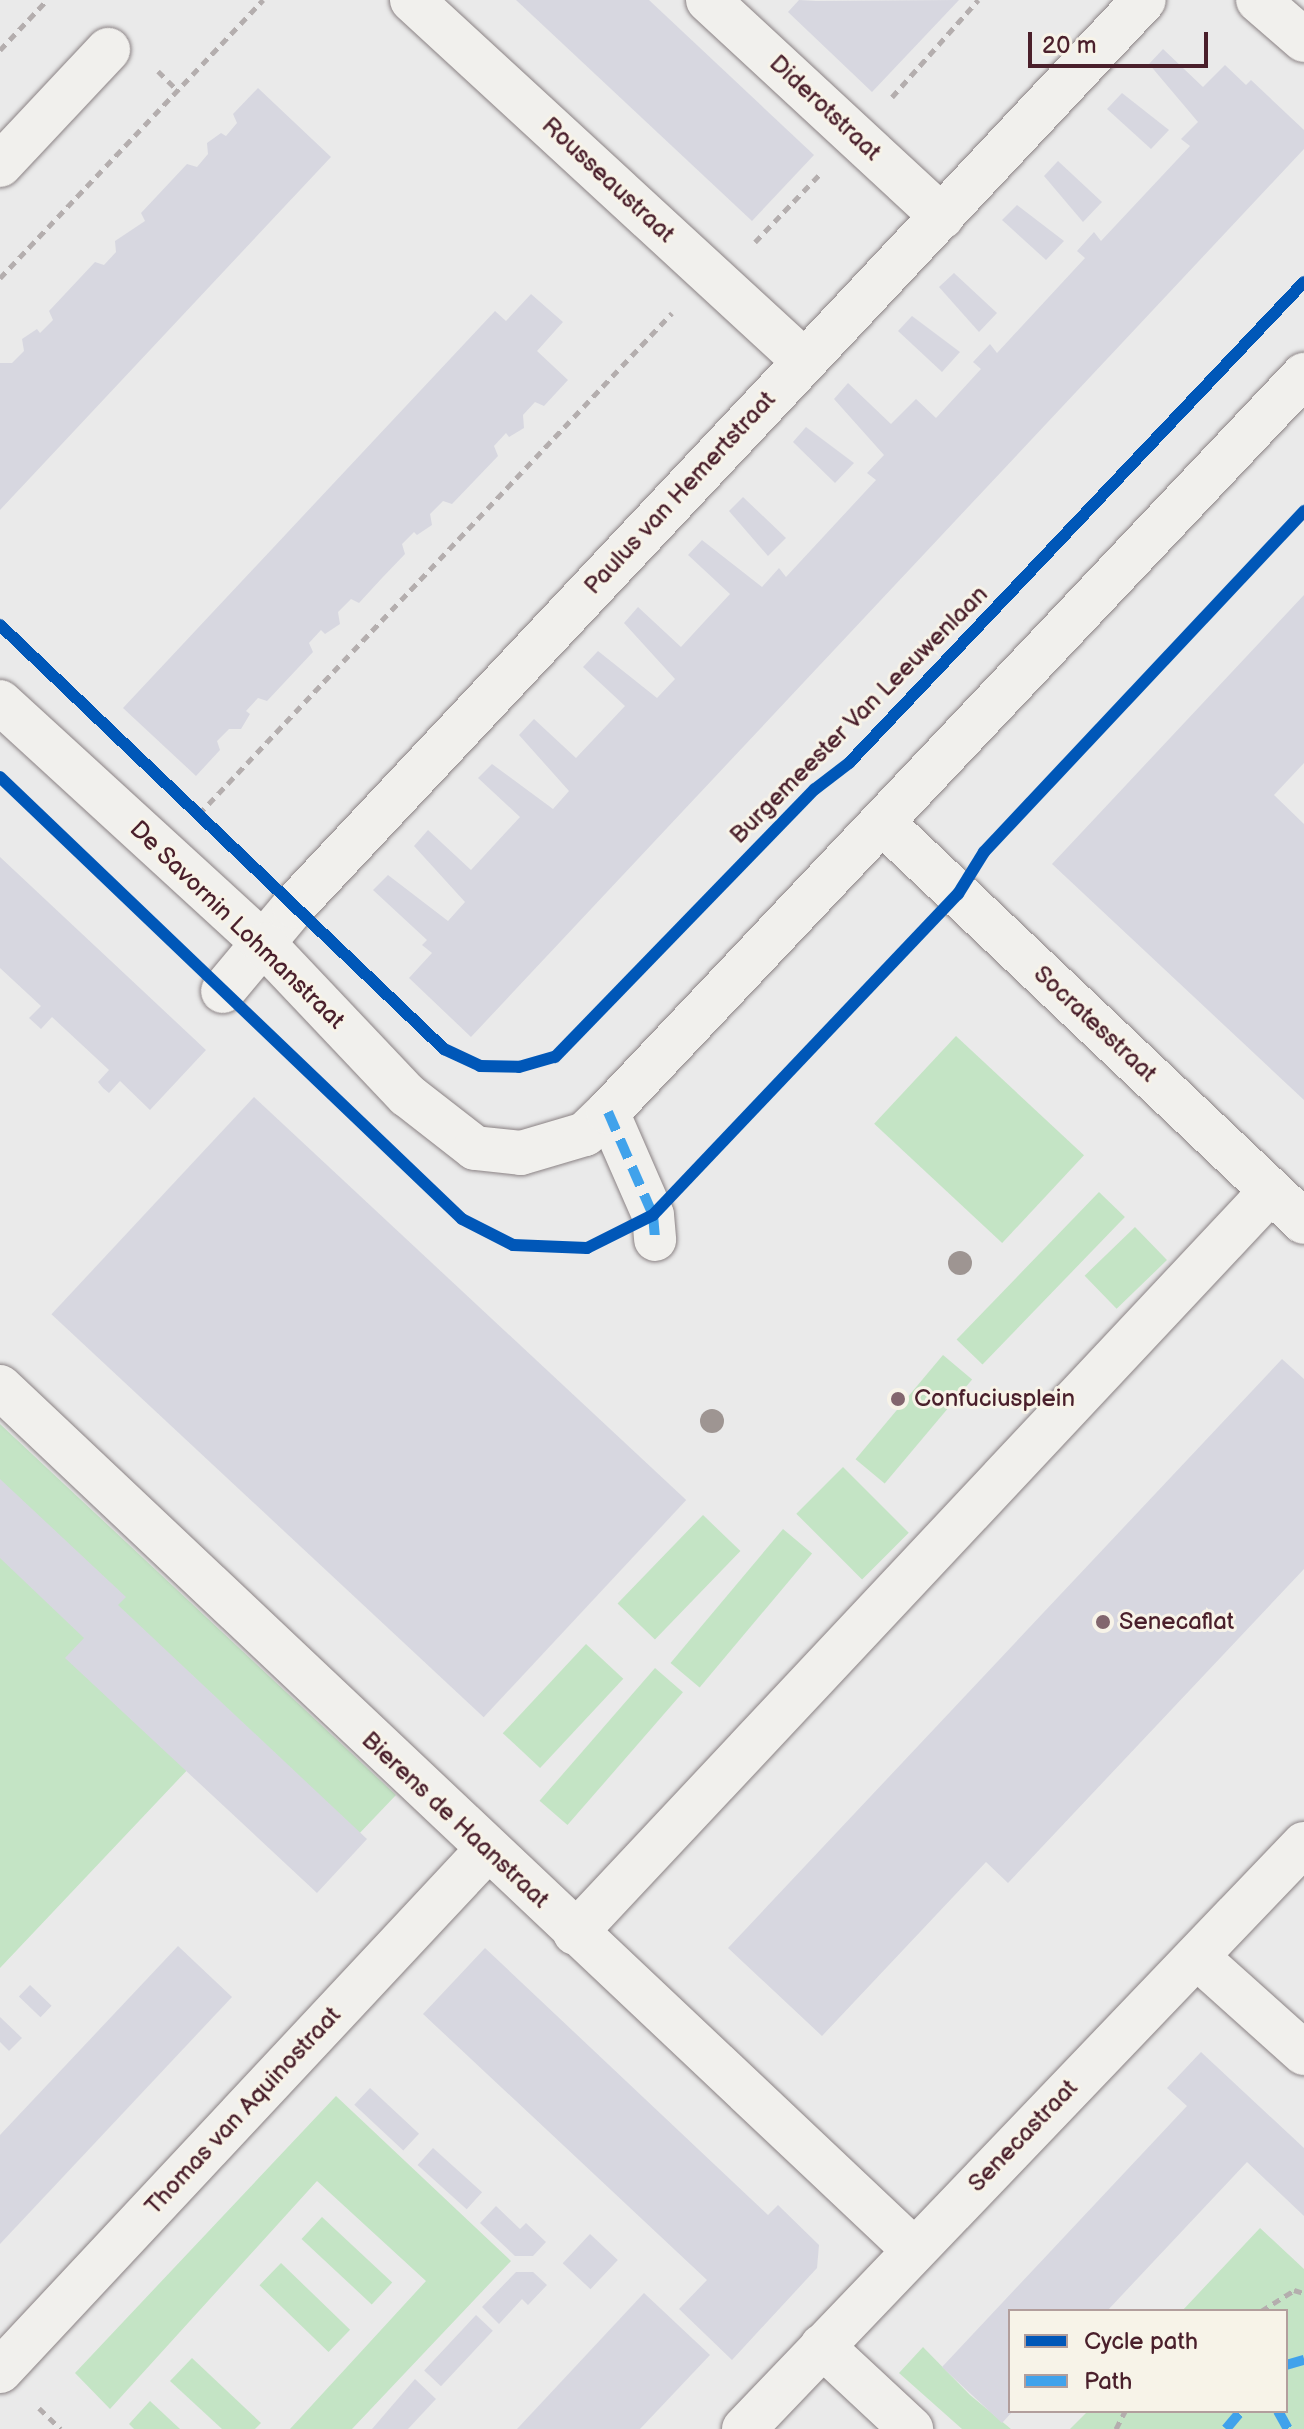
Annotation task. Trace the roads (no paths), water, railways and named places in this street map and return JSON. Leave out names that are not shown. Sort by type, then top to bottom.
[{"type":"street","name":"Rousseaustraat","points":[[412,0],[804,361]]},
{"type":"street","name":"Diderotstraat","points":[[708,0],[942,217]]},
{"type":"street","name":"Paulus van Hemertstraat","points":[[223,991],[265,945],[304,894],[1144,0]]},
{"type":"street","points":[[1258,0],[1304,40]]},
{"type":"street","points":[[0,165],[108,50]]},
{"type":"street","points":[[655,1240],[653,1215],[608,1112],[885,825],[1304,375]]},
{"type":"street","name":"De Savornin Lohmanstraat","points":[[0,702],[265,945],[407,1095],[475,1148],[532,1150],[585,1134],[608,1112]]},
{"type":"street","name":"Socratesstraat","points":[[885,825],[1304,1222]]},
{"type":"street","points":[[575,1933],[1271,1191]]},
{"type":"street","name":"Bierens de Haanstraat","points":[[0,1387],[913,2249]]},
{"type":"street","name":"Senecastraat","points":[[744,2429],[1304,1844]]},
{"type":"street","name":"Thomas van Aquinostraat","points":[[0,2371],[487,1850]]},
{"type":"street","points":[[1197,1957],[1304,2053]]},
{"type":"street","points":[[822,2346],[911,2429]]},
{"type":"place","name":"Confuciusplein","points":[[898,1399]]},
{"type":"place","name":"Senecaflat","points":[[1103,1622]]}]
